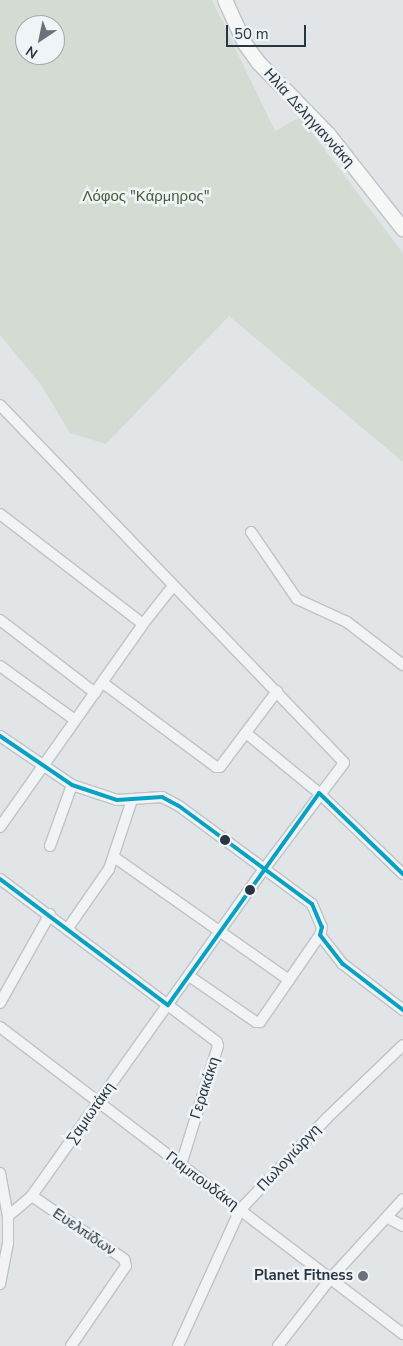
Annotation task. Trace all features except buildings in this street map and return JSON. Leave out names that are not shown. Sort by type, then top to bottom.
[{"type":"street","name":"Ηλία Δεληγιαννάκη","points":[[225,0],[245,44],[259,63],[329,135],[403,229]]},
{"type":"street","points":[[0,405],[277,692],[246,733],[216,767],[103,683]]},
{"type":"street","points":[[0,514],[143,624]]},
{"type":"street","points":[[251,532],[297,599],[347,622],[403,665]]},
{"type":"street","points":[[2,820],[103,683],[143,624],[173,586]]},
{"type":"street","points":[[0,620],[95,693]]},
{"type":"street","points":[[0,666],[75,720]]},
{"type":"street","name":"Σαμιωτάκη","points":[[8,1216],[32,1196],[264,869],[344,762],[277,692]]},
{"type":"street","points":[[246,733],[320,793],[403,874]]},
{"type":"street","points":[[0,736],[41,766],[72,785],[103,797],[132,800],[162,797],[170,800],[312,904],[322,928],[320,935],[260,1022],[256,1022],[189,976]]},
{"type":"street","points":[[50,846],[72,785]]},
{"type":"street","points":[[68,928],[114,857],[115,845],[132,800]]},
{"type":"street","points":[[114,857],[289,980]]},
{"type":"street","name":"Γερακάκη","points":[[0,879],[50,914],[217,1042],[218,1046],[181,1165]]},
{"type":"street","points":[[0,1003],[50,914]]},
{"type":"street","points":[[320,935],[343,964],[403,1010]]},
{"type":"street","name":"Γιαμπουδάκη","points":[[0,1027],[403,1334]]},
{"type":"street","name":"Πωλογιώργη","points":[[178,1346],[240,1210],[327,1118],[403,1045]]},
{"type":"street","points":[[0,1173],[8,1216],[8,1243],[0,1284]]},
{"type":"street","name":"Ευελπίδων","points":[[32,1196],[124,1259],[126,1266],[70,1346]]},
{"type":"street","points":[[278,1346],[330,1279],[388,1218],[403,1199]]},
{"type":"street","points":[[388,1218],[403,1226]]},
{"type":"green space","name":"Λόφος \"Κάρμηρος\"","points":[[0,0],[212,0],[275,131],[300,117],[403,253],[403,462],[229,316],[106,444],[70,433],[41,385],[0,335]]},
{"type":"transit line","points":[[0,736],[72,785],[117,800],[162,797],[179,806],[312,904],[322,927],[320,935],[343,964],[403,1010]]},
{"type":"transit line","points":[[0,879],[168,1005],[319,793],[403,874]]},
{"type":"place","name":"Planet Fitness","points":[[363,1276]]}]
